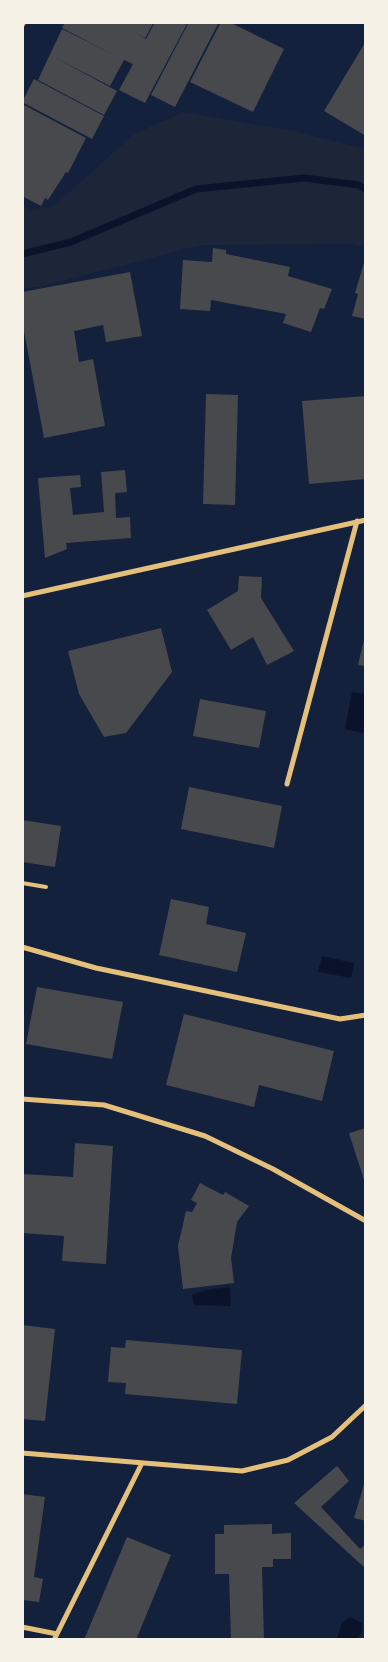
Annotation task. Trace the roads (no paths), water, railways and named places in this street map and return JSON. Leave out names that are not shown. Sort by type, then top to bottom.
[{"type":"street","points":[[22,596],[366,520]]},
{"type":"street","points":[[287,784],[357,521]]},
{"type":"street","points":[[22,947],[96,968],[340,1019],[366,1014]]},
{"type":"street","points":[[22,1099],[104,1105],[205,1136],[273,1169],[366,1221]]},
{"type":"street","points":[[22,1453],[242,1471],[288,1460],[332,1437],[366,1405]]},
{"type":"street","points":[[22,1627],[56,1637],[142,1463]]},
{"type":"lane","points":[[22,883],[46,887]]},
{"type":"waterway","points":[[22,254],[71,242],[196,189],[304,178],[359,185],[366,190]]}]
